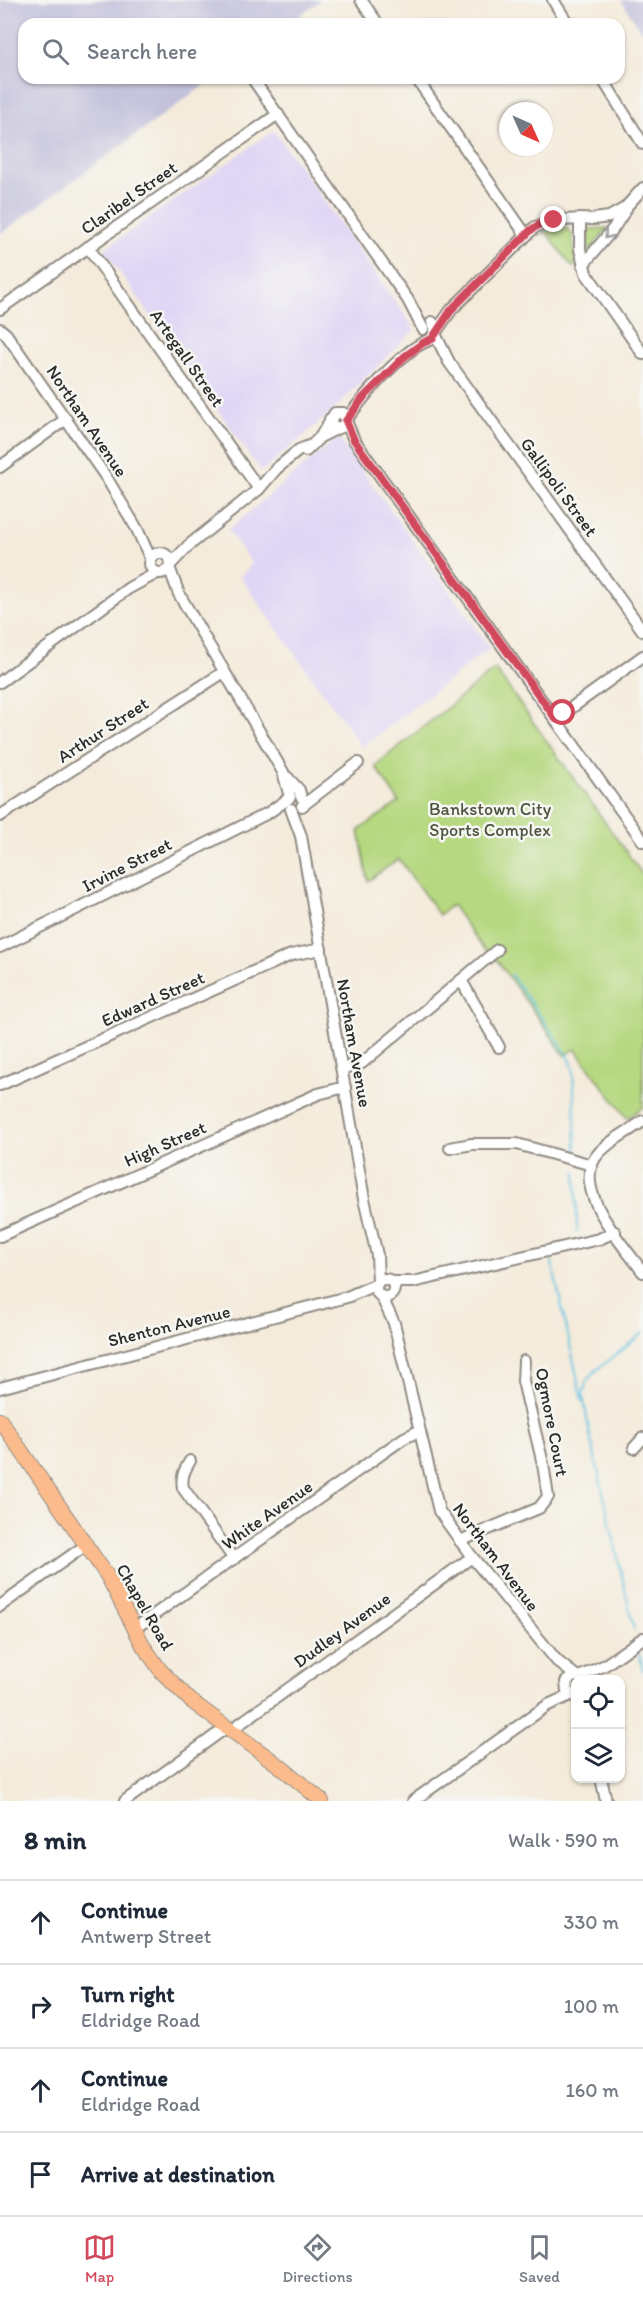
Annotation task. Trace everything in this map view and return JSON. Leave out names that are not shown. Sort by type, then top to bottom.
[{"type":"main road","name":"Chapel Road","points":[[0,1420],[108,1577],[149,1655],[168,1679],[191,1701],[282,1767],[322,1801]]},
{"type":"street","points":[[361,0],[374,18]]},
{"type":"street","points":[[553,0],[564,18]]},
{"type":"street","name":"Gallipoli Street","points":[[256,84],[449,362],[643,631]]},
{"type":"street","points":[[420,84],[526,235]]},
{"type":"street","points":[[606,84],[643,144]]},
{"type":"street","name":"Claribel Street","points":[[0,309],[278,114]]},
{"type":"street","points":[[583,265],[643,188]]},
{"type":"street","points":[[157,563],[165,572],[188,546],[259,489],[298,450],[309,446],[340,421],[535,227],[549,220],[609,217],[630,203]]},
{"type":"street","points":[[580,219],[580,249],[583,265],[643,354]]},
{"type":"street","name":"Artegall Street","points":[[88,247],[259,489]]},
{"type":"street","name":"Northam Avenue","points":[[0,320],[3,331],[106,477],[157,563],[179,594],[283,772],[298,790],[295,803],[364,1199],[439,1511],[472,1557],[556,1662],[571,1692]]},
{"type":"street","points":[[0,467],[66,419]]},
{"type":"street","points":[[340,421],[643,841]]},
{"type":"street","points":[[0,682],[129,588],[157,563],[188,546]]},
{"type":"street","name":"Northam Avenue","points":[[170,566],[179,594]]},
{"type":"street","points":[[556,719],[643,656]]},
{"type":"street","name":"Arthur Street","points":[[0,816],[224,672]]},
{"type":"street","name":"Irvine Street","points":[[0,947],[268,813],[321,791],[358,763]]},
{"type":"street","name":"Edward Street","points":[[0,1084],[291,955],[321,949]]},
{"type":"street","points":[[342,1069],[362,1063],[496,950]]},
{"type":"street","points":[[461,981],[499,1047]]},
{"type":"street","name":"High Street","points":[[0,1236],[318,1094],[345,1087]]},
{"type":"street","points":[[643,1121],[603,1149],[591,1166],[590,1179],[594,1199],[643,1272]]},
{"type":"street","points":[[450,1148],[472,1144],[517,1144],[591,1166]]},
{"type":"street","name":"Shenton Avenue","points":[[0,1388],[386,1288],[599,1239],[615,1232]]},
{"type":"street","name":"Ogmore Court","points":[[460,1541],[539,1508],[548,1497],[524,1380],[524,1361]]},
{"type":"street","name":"White Avenue","points":[[134,1629],[404,1438],[419,1431]]},
{"type":"street","points":[[634,1448],[643,1438]]},
{"type":"street","points":[[190,1461],[184,1472],[183,1488],[234,1559]]},
{"type":"street","points":[[0,1606],[86,1545]]},
{"type":"street","name":"Dudley Avenue","points":[[125,1801],[472,1557]]},
{"type":"street","points":[[585,1675],[605,1665],[643,1638]]},
{"type":"street","name":"Northam Avenue","points":[[556,1662],[575,1675]]},
{"type":"street","points":[[596,1675],[605,1665]]},
{"type":"street","points":[[413,1801],[548,1705],[571,1692],[571,1678]]},
{"type":"street","points":[[602,1783],[606,1801]]},
{"type":"shaded area","points":[[0,0],[321,0],[296,18],[18,18],[18,84],[206,84],[0,234]]},
{"type":"shaded area","points":[[621,0],[643,0],[643,33]]},
{"type":"shaded area","points":[[273,131],[414,328],[330,413],[262,471],[105,251],[106,248]]},
{"type":"shaded area","points":[[338,437],[490,648],[362,747],[240,577],[252,564],[228,530]]},
{"type":"green space","points":[[608,228],[588,252],[588,229]]},
{"type":"green space","points":[[568,229],[572,235],[576,266],[572,267],[547,233],[538,235],[546,230]]},
{"type":"green space","name":"Bankstown City Sports Complex","points":[[495,669],[643,875],[643,1107],[627,1118],[575,1049],[565,1056],[499,963],[482,947],[452,905],[439,915],[399,859],[368,881],[359,830],[399,802],[375,766]]},
{"type":"waterway","points":[[511,975],[569,1057],[573,1068],[576,1150]]},
{"type":"waterway","points":[[576,1173],[577,1232]]},
{"type":"waterway","points":[[552,1262],[582,1400]]},
{"type":"waterway","points":[[634,1629],[583,1395],[586,1382],[593,1373],[643,1333]]},
{"type":"waterway","points":[[639,1654],[643,1670]]},
{"type":"route","points":[[554,220],[549,220],[531,230],[452,309],[434,337],[404,357],[363,398],[346,421],[354,440],[556,719],[563,713]]}]
